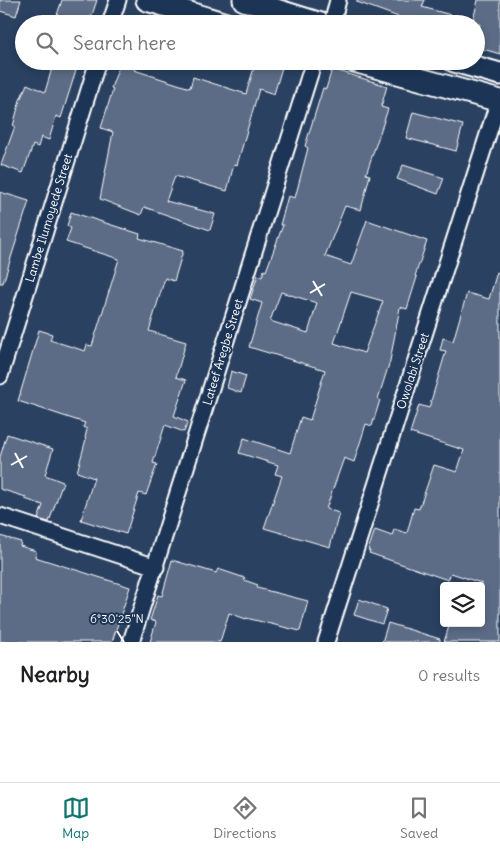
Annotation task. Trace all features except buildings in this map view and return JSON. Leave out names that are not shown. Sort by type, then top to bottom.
[{"type":"main road","points":[[148,0],[197,15]]},
{"type":"main road","points":[[244,0],[292,15]]},
{"type":"main road","points":[[387,70],[500,101]]},
{"type":"main road","points":[[485,70],[500,74]]},
{"type":"street","points":[[113,15],[118,0]]},
{"type":"street","points":[[334,15],[338,0]]},
{"type":"street","name":"Lambe Ilumoyede Street","points":[[0,376],[95,70]]},
{"type":"street","name":"Lateef Aregbe Street","points":[[131,642],[311,70]]},
{"type":"street","name":"Owolabi Street","points":[[326,642],[500,101]]},
{"type":"street","points":[[0,516],[156,566]]}]
